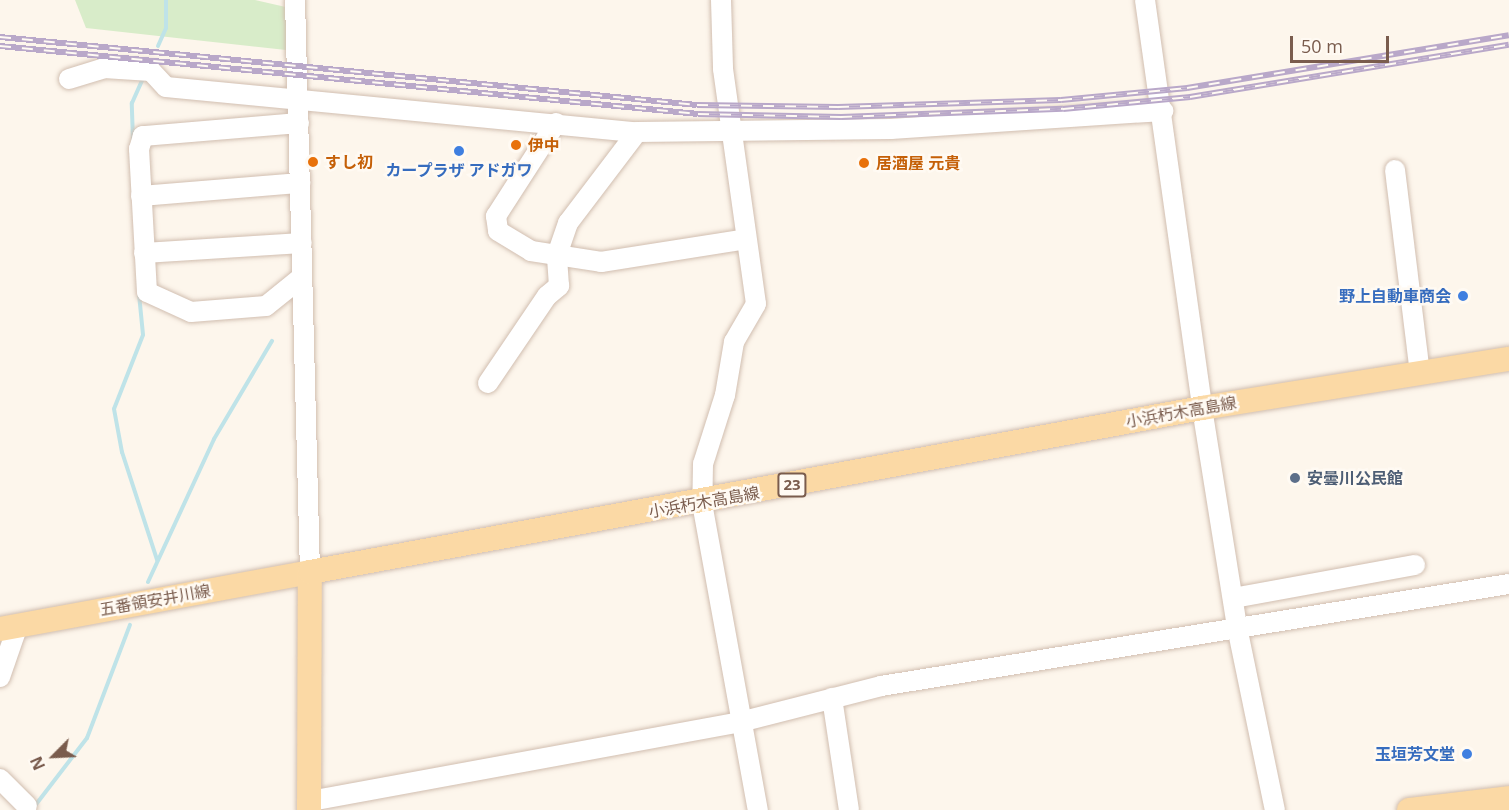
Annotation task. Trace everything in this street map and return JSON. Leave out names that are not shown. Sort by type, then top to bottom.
[{"type":"main road","name":"小浜朽木高島線","points":[[310,572],[702,502],[1202,408],[1509,359]]},
{"type":"main road","name":"五番領安井川線","points":[[9,627],[310,572]]},
{"type":"main road","points":[[310,572],[310,806]]},
{"type":"main road","points":[[1409,810],[1509,798]]},
{"type":"street","points":[[295,0],[310,572]]},
{"type":"street","points":[[721,0],[723,69],[756,304],[734,342],[725,395],[703,464],[702,502],[740,722],[758,810]]},
{"type":"street","points":[[1145,0],[1163,111],[1202,408],[1237,627],[1275,810]]},
{"type":"street","points":[[69,79],[104,68],[151,71],[166,87],[298,97],[637,132],[891,129],[1163,111]]},
{"type":"street","points":[[298,123],[143,136],[139,149],[147,292],[191,312],[266,306],[303,277]]},
{"type":"street","points":[[556,123],[496,216],[498,231],[531,252],[601,262],[746,239]]},
{"type":"street","points":[[488,383],[547,296],[559,286],[557,255],[568,223],[637,132]]},
{"type":"street","points":[[1395,170],[1420,373]]},
{"type":"street","points":[[141,196],[300,183]]},
{"type":"street","points":[[144,253],[302,243]]},
{"type":"street","points":[[1233,597],[1415,565]]},
{"type":"street","points":[[310,806],[740,722],[881,686],[1509,584]]},
{"type":"street","points":[[0,676],[9,627]]},
{"type":"street","points":[[831,698],[849,810]]},
{"type":"street","points":[[0,778],[27,806]]},
{"type":"green space","points":[[75,0],[255,0],[290,8],[286,50],[86,28]]},
{"type":"waterway","points":[[158,46],[166,28],[166,0]]},
{"type":"waterway","points":[[133,140],[132,103],[143,78]]},
{"type":"waterway","points":[[139,294],[143,335],[114,409],[122,452],[157,560]]},
{"type":"waterway","points":[[148,582],[214,439],[272,341]]},
{"type":"waterway","points":[[34,807],[87,738],[130,625]]},
{"type":"railway","points":[[0,37],[697,105],[838,107],[1061,100],[1187,88],[1509,35]]},
{"type":"railway","points":[[0,46],[698,114],[841,117],[1063,109],[1190,97],[1509,45]]},
{"type":"place","name":"伊中","points":[[516,145]]},
{"type":"place","name":"カープラザ アドガワ","points":[[459,151]]},
{"type":"place","name":"すし初","points":[[313,162]]},
{"type":"place","name":"居酒屋 元貴","points":[[864,163]]},
{"type":"place","name":"野上自動車商会","points":[[1463,296]]},
{"type":"place","name":"安曇川公民館","points":[[1295,478]]},
{"type":"place","name":"玉垣芳文堂","points":[[1467,754]]}]
